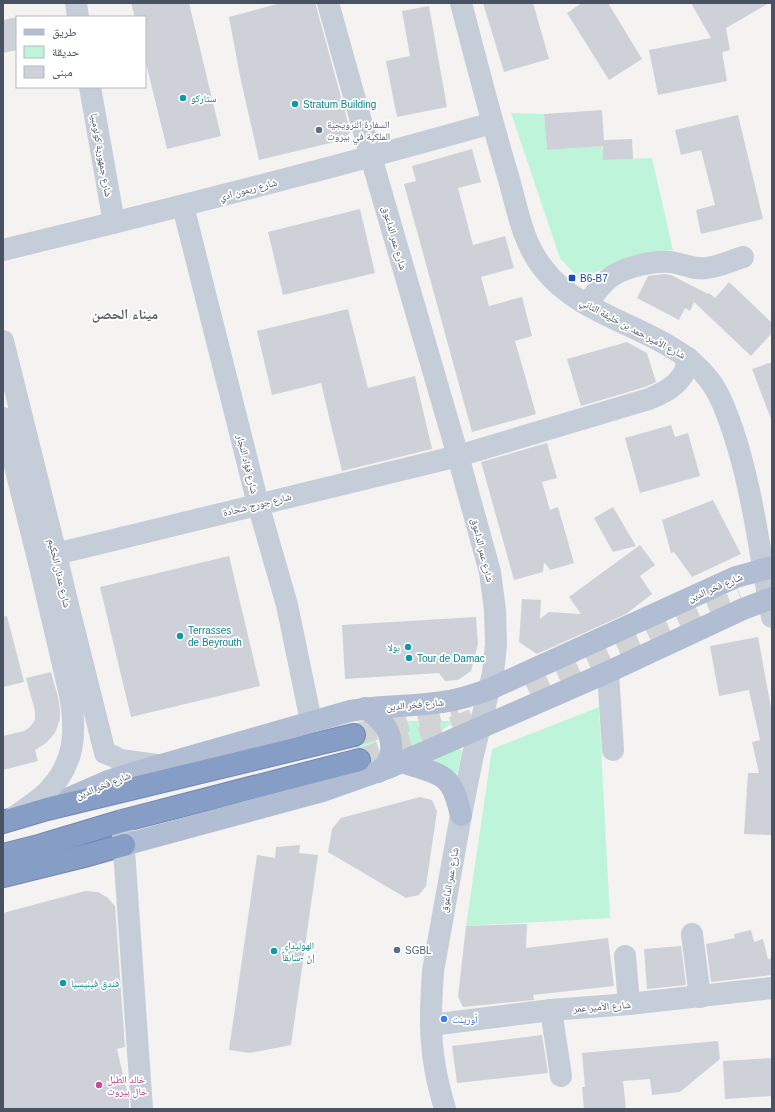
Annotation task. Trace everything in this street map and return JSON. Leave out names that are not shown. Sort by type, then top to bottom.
[{"type":"highway","points":[[6,821],[47,809],[354,735]]},
{"type":"highway","points":[[3,855],[122,822],[359,760]]},
{"type":"highway","points":[[3,876],[124,845]]},
{"type":"main road","name":"شارع فخر الدين","points":[[47,809],[104,783],[157,765],[311,722],[365,708],[444,702],[463,698],[490,689],[736,576],[768,568]]},
{"type":"main road","points":[[124,845],[323,791],[378,772],[519,712],[743,609],[771,604]]},
{"type":"main road","points":[[365,708],[385,725],[391,741],[391,750],[388,762],[378,772]]},
{"type":"main road","points":[[403,762],[433,772],[446,780],[454,792],[461,815]]},
{"type":"street","points":[[76,3],[78,16]]},
{"type":"street","name":"شارع عمر الداعوق","points":[[328,3],[490,572],[495,610],[496,645],[493,673],[479,728],[461,815],[433,971],[431,1025],[432,1046],[435,1068],[445,1109]]},
{"type":"street","name":"شارع الأمير حمد بن خليفة الثاني","points":[[461,3],[492,123],[528,244],[533,254],[551,277],[571,295],[652,337],[688,358],[701,369],[712,383],[728,415],[740,451],[768,568],[771,604]]},
{"type":"street","name":"شارع جمهورية كولومبيا","points":[[90,88],[114,223]]},
{"type":"street","name":"شارع ريمون ادي","points":[[3,250],[183,206],[371,157],[492,123]]},
{"type":"street","name":"شارع فؤاد النجار","points":[[183,206],[258,504],[287,605],[311,722]]},
{"type":"street","points":[[587,304],[608,280],[616,274],[635,267],[657,262],[672,262],[693,268],[706,268],[743,256]]},
{"type":"street","name":"شارع عدنان الحكيم","points":[[3,341],[105,753],[120,760],[157,765]]},
{"type":"street","name":"شارع جورج شحادة","points":[[56,554],[458,456],[649,399],[667,391],[677,382],[685,372],[688,358]]},
{"type":"street","name":"شارع عدنان الحكيم","points":[[3,418],[42,575],[74,715],[74,733],[71,748],[67,764],[60,776],[44,796],[6,821]]},
{"type":"street","points":[[608,672],[613,750]]},
{"type":"street","points":[[122,822],[142,1109]]},
{"type":"street","points":[[692,934],[700,997]]},
{"type":"street","points":[[625,956],[630,1004]]},
{"type":"street","name":"شارع الأمير عمر","points":[[431,1025],[551,1010],[630,1004],[772,988]]},
{"type":"street","points":[[551,1010],[561,1076]]},
{"type":"green space","points":[[511,113],[544,114],[547,150],[602,146],[604,160],[652,158],[673,250],[648,253],[579,278],[560,258]]},
{"type":"green space","points":[[599,707],[610,918],[466,926],[492,749]]},
{"type":"green space","points":[[387,721],[457,721],[396,757]]},
{"type":"green space","points":[[351,726],[366,728],[375,736],[379,752],[373,764],[362,772]]},
{"type":"green space","points":[[455,746],[462,751],[456,780],[426,765]]},
{"type":"building","name":"ستاركو","points":[[131,3],[189,3],[221,136],[167,149],[146,63],[146,16],[135,16]]},
{"type":"building","name":"Stratum Building","points":[[281,3],[316,3],[350,132],[347,139],[259,160],[240,76],[229,17]]},
{"type":"building","points":[[483,3],[533,3],[549,59],[504,72]]},
{"type":"building","points":[[582,3],[608,3],[642,59],[609,80],[567,13]]},
{"type":"building","points":[[691,3],[769,3],[726,28],[730,50],[722,52],[727,81],[658,95],[649,50],[711,38]]},
{"type":"building","points":[[429,6],[447,107],[397,117],[386,61],[410,56],[402,11]]},
{"type":"building","points":[[16,17],[16,50],[3,53],[3,20]]},
{"type":"building","points":[[602,110],[604,140],[632,139],[633,159],[603,160],[603,146],[547,150],[544,114]]},
{"type":"building","points":[[738,115],[763,219],[701,234],[696,210],[715,205],[701,150],[681,155],[675,130]]},
{"type":"building","points":[[472,149],[481,182],[458,188],[473,245],[505,236],[514,268],[481,277],[489,306],[522,297],[532,336],[515,341],[536,414],[472,432],[404,184],[416,181],[412,166]]},
{"type":"building","points":[[360,209],[375,273],[283,295],[268,232]]},
{"type":"building","points":[[664,274],[671,275],[708,294],[709,293],[715,298],[729,282],[772,323],[772,333],[751,356],[694,302],[690,311],[685,308],[679,320],[637,298],[648,276]]},
{"type":"building","points":[[348,309],[368,388],[415,376],[432,449],[342,471],[321,383],[272,395],[257,331]]},
{"type":"building","points":[[627,342],[647,353],[656,382],[645,387],[581,406],[567,359]]},
{"type":"building","points":[[772,362],[772,419],[771,419],[752,369]]},
{"type":"building","points":[[671,425],[675,437],[688,433],[700,476],[640,493],[625,438]]},
{"type":"building","points":[[547,443],[557,478],[542,482],[550,510],[558,507],[574,563],[550,570],[544,562],[543,572],[514,580],[481,462]]},
{"type":"building","points":[[713,500],[741,554],[692,577],[674,552],[671,553],[662,520]]},
{"type":"building","points":[[613,507],[636,546],[613,552],[594,518]]},
{"type":"building","points":[[640,545],[655,565],[640,576],[652,594],[626,614],[537,654],[519,642],[522,599],[541,600],[540,619],[549,612],[581,614],[569,597]]},
{"type":"building","name":"Terrasses de Beyrouth","points":[[229,556],[260,686],[131,717],[100,587]]},
{"type":"building","points":[[7,616],[24,682],[3,687],[3,617]]},
{"type":"building","name":"Tour de Damac","points":[[476,617],[478,644],[471,671],[458,680],[445,681],[439,673],[345,679],[342,625]]},
{"type":"building","points":[[758,637],[772,713],[772,835],[744,834],[748,773],[759,773],[752,742],[760,740],[749,690],[719,696],[710,646]]},
{"type":"building","points":[[51,672],[60,709],[60,719],[55,733],[46,743],[35,750],[38,761],[3,770],[3,736],[24,731],[30,727],[35,720],[35,711],[26,678]]},
{"type":"building","points":[[420,797],[432,800],[437,811],[426,886],[419,895],[406,898],[328,852],[332,829],[341,818]]},
{"type":"building","name":"الهوليداي إنّ -سابقاً","points":[[300,845],[299,853],[318,855],[291,1045],[250,1053],[229,1050],[257,855],[275,858],[276,847]]},
{"type":"building","name":"فندق فينيسيا","points":[[85,891],[98,892],[108,898],[115,906],[125,1047],[117,1049],[129,1100],[129,1109],[3,1109],[3,913]]},
{"type":"building","points":[[527,924],[526,948],[608,938],[614,986],[533,995],[534,1000],[463,1007],[458,997],[466,926]]},
{"type":"building","points":[[751,930],[754,942],[763,939],[768,959],[772,958],[772,975],[711,982],[706,944],[735,938],[734,934]]},
{"type":"building","points":[[681,946],[686,985],[647,989],[644,949]]},
{"type":"building","points":[[542,1035],[548,1073],[457,1083],[452,1046]]},
{"type":"building","points":[[718,1041],[720,1059],[680,1092],[652,1095],[650,1079],[623,1081],[626,1109],[584,1109],[582,1087],[585,1087],[582,1053]]},
{"type":"building","points":[[772,1058],[772,1096],[725,1099],[723,1061]]},
{"type":"tunnel","points":[[530,694],[712,611],[742,600]]},
{"type":"tunnel","points":[[354,735],[457,707]]},
{"type":"tunnel","points":[[359,760],[485,715]]},
{"type":"place","name":"ستاركو","points":[[183,98]]},
{"type":"place","name":"Stratum Building","points":[[295,104]]},
{"type":"place","name":"السفارة النرويجية الملكية في بيروت","points":[[319,130]]},
{"type":"place","name":"B6-B7","points":[[572,278]]},
{"type":"place","name":"Terrasses de Beyrouth","points":[[180,636]]},
{"type":"place","name":"بولا","points":[[408,647]]},
{"type":"place","name":"Tour de Damac","points":[[409,658]]},
{"type":"place","name":"SGBL","points":[[397,950]]},
{"type":"place","name":"الهوليداي إنّ -سابقاً","points":[[274,951]]},
{"type":"place","name":"فندق فينيسيا","points":[[63,983]]},
{"type":"place","name":"أورينت","points":[[444,1019]]},
{"type":"place","name":"خالد الطبل خال بيروت","points":[[99,1085]]},
{"type":"district","name":"ميناء الحصن","points":[[125,314]]}]
